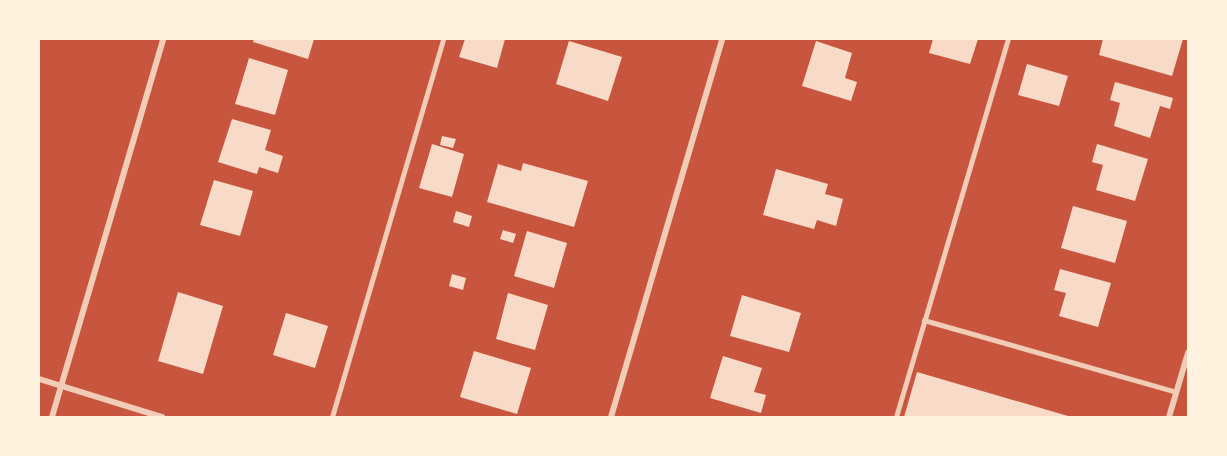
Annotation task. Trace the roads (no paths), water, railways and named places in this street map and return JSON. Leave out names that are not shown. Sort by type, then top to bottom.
[{"type":"street","points":[[52,417],[163,39]]},
{"type":"street","points":[[611,417],[722,39]]},
{"type":"street","points":[[1169,417],[1188,353]]},
{"type":"street","points":[[39,378],[162,417]]},
{"type":"lane","points":[[332,417],[443,39]]},
{"type":"lane","points":[[896,417],[1008,39]]},
{"type":"lane","points":[[924,320],[1176,392]]}]
